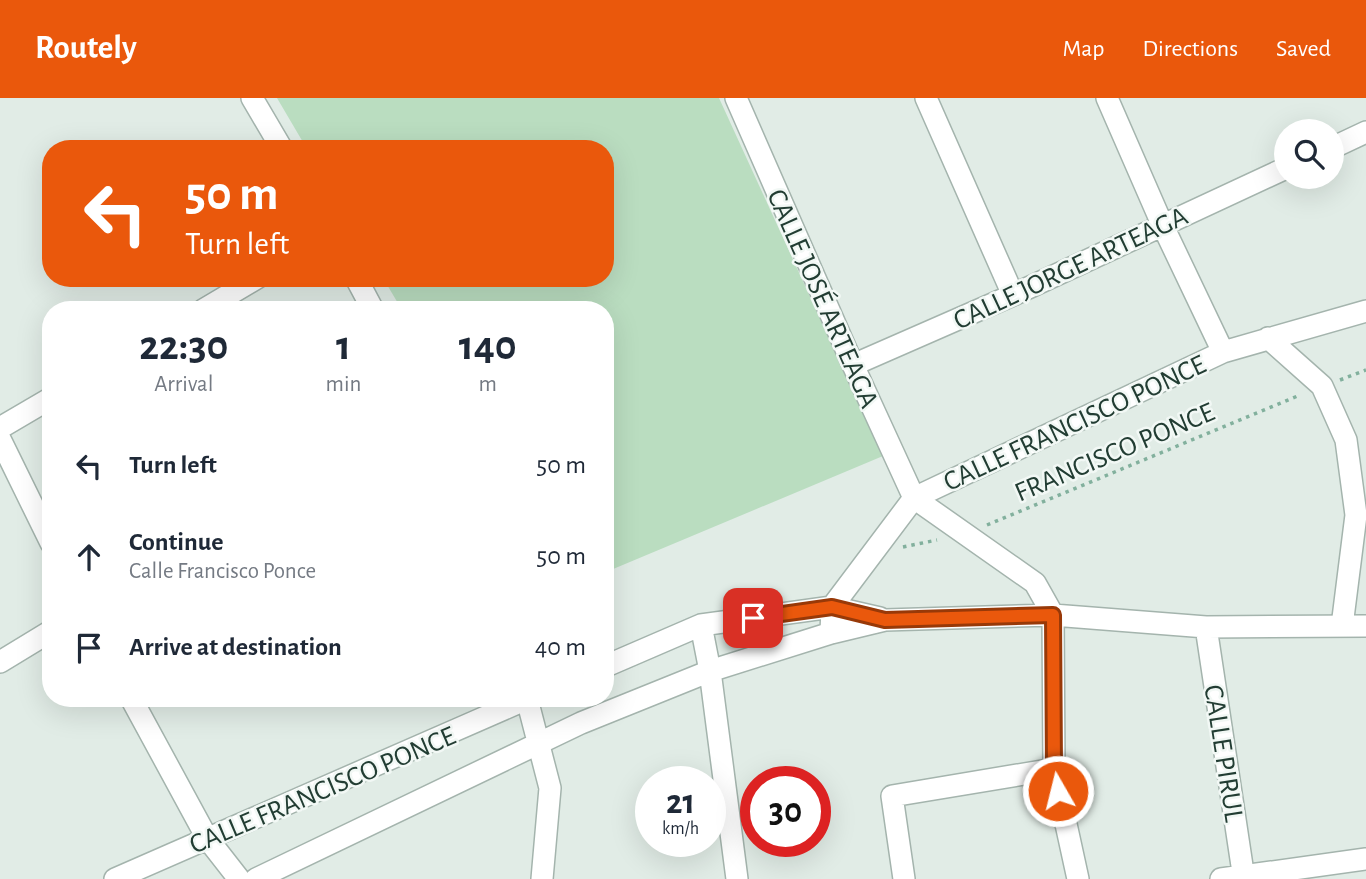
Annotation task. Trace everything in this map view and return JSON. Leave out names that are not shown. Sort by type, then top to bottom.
[{"type":"street","points":[[252,98],[277,140]]},
{"type":"street","name":"CALLE JOSÉ ARTEAGA","points":[[736,98],[914,498]]},
{"type":"street","points":[[926,98],[1013,295]]},
{"type":"street","points":[[1107,98],[1162,224],[1223,352]]},
{"type":"street","points":[[1344,142],[1366,132]]},
{"type":"street","name":"CALLE JORGE ARTEAGA","points":[[853,365],[1013,295],[1274,173]]},
{"type":"street","points":[[218,301],[242,287]]},
{"type":"street","name":"CALLE FRANCISCO PONCE","points":[[832,607],[914,498],[1223,352],[1366,311]]},
{"type":"street","points":[[1268,338],[1322,386],[1346,440],[1356,515],[1342,626]]},
{"type":"street","points":[[0,428],[42,403]]},
{"type":"street","points":[[0,439],[42,525]]},
{"type":"street","points":[[914,498],[1035,583],[1053,615],[1054,769],[1077,879]]},
{"type":"street","points":[[614,663],[701,625],[832,607],[885,620],[1053,615],[1206,627],[1366,626]]},
{"type":"street","points":[[831,633],[832,607]]},
{"type":"street","name":"CALLE FRANCISCO PONCE","points":[[256,879],[581,723],[710,671],[831,633],[885,620]]},
{"type":"street","points":[[701,625],[710,671],[737,879]]},
{"type":"street","name":"CALLE PIRUL","points":[[1206,627],[1244,878]]},
{"type":"street","points":[[0,662],[42,636]]},
{"type":"street","points":[[136,707],[207,838],[239,879]]},
{"type":"street","name":"CALLE FRANCISCO PONCE","points":[[115,879],[491,707]]},
{"type":"street","points":[[530,707],[550,788],[542,879]]},
{"type":"street","points":[[904,879],[892,796],[1054,769]]},
{"type":"street","points":[[1221,879],[1244,878],[1366,859]]},
{"type":"path","name":"FRANCISCO PONCE","points":[[873,554],[965,534],[1267,407],[1366,370]]},
{"type":"green space","points":[[277,98],[719,98],[883,456],[614,569],[614,301],[397,301],[388,287],[614,287],[614,140],[302,140]]},
{"type":"route","points":[[753,618],[832,607],[885,620],[1053,615],[1054,769],[1058,791]]}]
